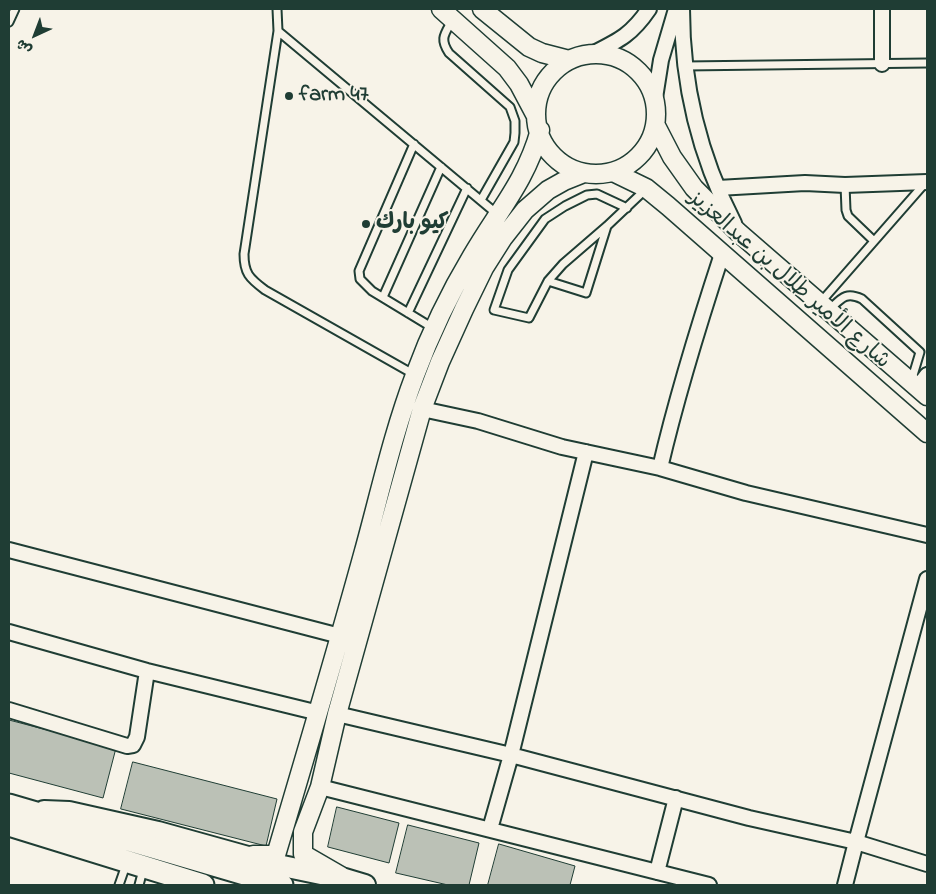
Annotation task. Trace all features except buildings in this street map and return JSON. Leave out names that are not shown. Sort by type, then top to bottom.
[{"type":"main road","points":[[18,808],[70,812],[158,832],[274,864],[346,879],[365,885]]},
{"type":"main road","points":[[18,808],[282,885]]},
{"type":"main road","points":[[9,825],[140,871],[191,885]]},
{"type":"main road","points":[[140,871],[203,885]]},
{"type":"street","points":[[482,9],[529,47],[569,60]]},
{"type":"street","points":[[594,53],[622,39],[637,25],[649,9]]},
{"type":"street","points":[[447,14],[507,68],[519,84],[538,123],[543,141],[551,152],[561,162],[584,173],[599,174],[613,172],[636,159],[644,150],[656,126],[655,98],[661,60],[676,9]]},
{"type":"street","points":[[682,9],[684,66],[692,110],[718,188],[738,232]]},
{"type":"street","points":[[882,9],[882,64]]},
{"type":"street","points":[[242,855],[276,855],[319,713],[397,429],[415,375],[471,257],[511,197],[527,169],[534,152],[538,123],[537,101],[548,78],[557,68],[580,55],[594,53],[608,55],[632,66],[642,75],[655,98]]},
{"type":"street","name":"شارع الأمير طلال بن عبدالعزيز","points":[[656,126],[672,157],[694,188],[738,232],[824,307],[921,385]]},
{"type":"street","name":"شارع الأمير طلال بن عبدالعزيز","points":[[613,172],[646,188],[927,433]]},
{"type":"street","points":[[346,879],[303,854],[303,832],[320,787],[337,714],[422,409],[440,362],[464,309],[484,268],[503,238],[525,210],[548,190],[584,173]]},
{"type":"street","points":[[718,188],[806,183],[845,185],[927,182]]},
{"type":"street","points":[[660,468],[696,332],[722,254]]},
{"type":"street","points":[[422,409],[478,421],[562,447],[660,468],[746,494],[927,535]]},
{"type":"street","points":[[490,829],[586,452]]},
{"type":"street","points":[[9,550],[340,636]]},
{"type":"street","points":[[846,885],[927,579]]},
{"type":"street","points":[[9,632],[147,671],[319,713]]},
{"type":"street","points":[[9,710],[127,746],[133,745],[137,738],[147,671]]},
{"type":"street","points":[[337,714],[510,755],[749,818],[856,842],[927,864]]},
{"type":"street","points":[[320,787],[709,885]]},
{"type":"street","points":[[657,872],[676,798]]},
{"type":"lane","points":[[9,22],[15,9]]},
{"type":"lane","points":[[277,9],[278,31],[244,254],[244,268],[252,280],[264,290],[415,375]]},
{"type":"lane","points":[[447,14],[443,38],[444,45],[449,53],[510,107],[515,121],[514,142],[481,200]]},
{"type":"lane","points":[[278,31],[498,214]]},
{"type":"lane","points":[[684,66],[927,63]]},
{"type":"lane","points":[[414,144],[359,270],[360,279],[365,285],[435,330]]},
{"type":"lane","points":[[383,297],[441,167]]},
{"type":"lane","points":[[824,307],[874,241],[927,182]]},
{"type":"lane","points":[[845,185],[848,216],[874,241]]},
{"type":"lane","points":[[408,313],[467,188]]},
{"type":"lane","points":[[628,208],[596,194],[587,195],[545,219],[508,270],[494,310],[529,318],[548,281],[580,248],[628,208],[646,188]]},
{"type":"lane","points":[[548,281],[586,293],[607,226]]},
{"type":"lane","points":[[824,307],[845,296],[852,295],[862,299],[927,358]]},
{"type":"lane","points":[[920,352],[918,365],[921,385]]},
{"type":"lane","points":[[119,885],[140,871]]},
{"type":"place","name":"farm 47","points":[[289,96]]},
{"type":"place","name":"كيو بارك","points":[[366,224]]}]
